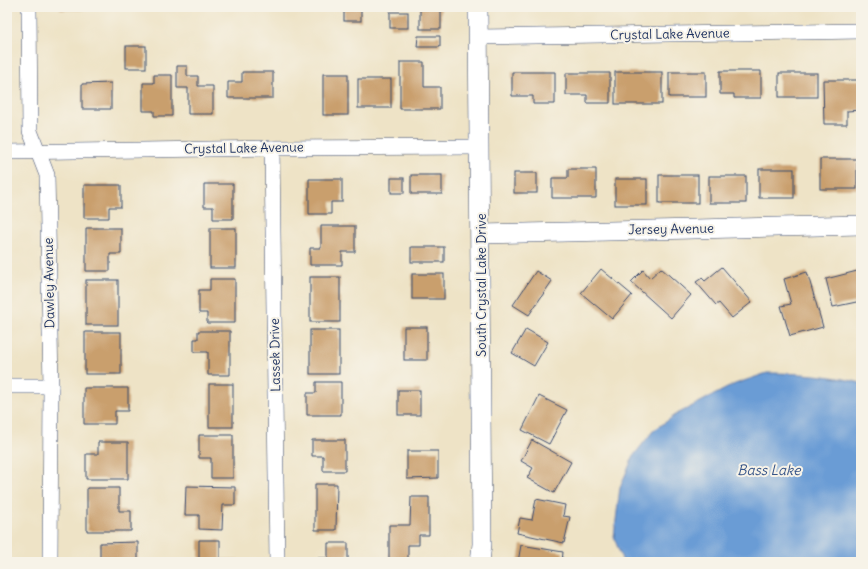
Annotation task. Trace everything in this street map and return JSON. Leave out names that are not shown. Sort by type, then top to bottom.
[{"type":"street","name":"Dawley Avenue","points":[[29,7],[30,131],[47,176],[51,386],[50,562]]},
{"type":"street","name":"South Crystal Lake Drive","points":[[478,7],[482,544],[480,562]]},
{"type":"street","name":"Crystal Lake Avenue","points":[[479,37],[861,31]]},
{"type":"street","name":"Crystal Lake Avenue","points":[[7,152],[480,147]]},
{"type":"street","name":"Lassek Drive","points":[[272,148],[277,562]]},
{"type":"street","name":"Jersey Avenue","points":[[480,234],[861,225]]},
{"type":"street","points":[[7,386],[51,386]]},
{"type":"water","name":"Bass Lake","points":[[767,373],[814,375],[861,383],[861,562],[623,562],[614,537],[620,487],[634,455],[653,431],[677,414],[735,384]]},
{"type":"building","points":[[60,7],[83,7],[83,10],[60,10]]},
{"type":"building","points":[[344,7],[361,7],[361,21],[344,21]]},
{"type":"building","points":[[420,7],[441,7],[441,29],[420,29]]},
{"type":"building","points":[[390,12],[408,12],[408,28],[390,28]]},
{"type":"building","points":[[418,36],[440,36],[440,47],[417,47]]},
{"type":"building","points":[[126,46],[146,46],[146,68],[126,68]]},
{"type":"building","points":[[400,62],[424,62],[424,87],[440,87],[440,109],[400,109]]},
{"type":"building","points":[[177,66],[187,66],[187,76],[198,76],[198,86],[213,86],[213,114],[188,114],[188,88],[177,88]]},
{"type":"building","points":[[720,71],[761,71],[761,98],[734,98],[734,94],[720,94]]},
{"type":"building","points":[[242,72],[273,72],[273,98],[228,98],[228,82],[242,82]]},
{"type":"building","points":[[512,72],[555,72],[555,104],[533,104],[533,96],[512,96]]},
{"type":"building","points":[[615,72],[662,72],[662,104],[615,104]]},
{"type":"building","points":[[669,72],[706,72],[706,97],[669,97]]},
{"type":"building","points":[[566,73],[610,73],[610,103],[587,103],[587,95],[566,95]]},
{"type":"building","points":[[779,73],[817,73],[817,97],[779,97]]},
{"type":"building","points":[[323,74],[348,74],[348,115],[323,115]]},
{"type":"building","points":[[154,75],[172,75],[172,116],[154,116],[154,111],[143,111],[143,83],[154,83]]},
{"type":"building","points":[[358,79],[391,79],[391,108],[358,108]]},
{"type":"building","points":[[823,80],[861,80],[861,110],[847,111],[847,124],[824,124]]},
{"type":"building","points":[[111,83],[111,109],[82,109],[82,84]]},
{"type":"building","points":[[820,159],[857,159],[857,189],[820,189]]},
{"type":"building","points":[[568,169],[596,169],[596,198],[552,198],[552,178],[568,178]]},
{"type":"building","points":[[759,169],[794,169],[794,198],[759,198]]},
{"type":"building","points":[[514,173],[537,173],[537,193],[514,193]]},
{"type":"building","points":[[411,175],[442,175],[442,194],[411,194]]},
{"type":"building","points":[[659,175],[698,175],[698,203],[659,203]]},
{"type":"building","points":[[709,176],[746,176],[746,203],[709,203]]},
{"type":"building","points":[[391,178],[404,178],[404,193],[391,193]]},
{"type":"building","points":[[309,179],[342,179],[342,202],[331,202],[331,214],[309,214]]},
{"type":"building","points":[[615,179],[647,179],[647,205],[615,205]]},
{"type":"building","points":[[204,184],[233,184],[233,219],[213,219],[213,207],[204,207]]},
{"type":"building","points":[[84,185],[121,185],[121,207],[109,207],[109,218],[84,218]]},
{"type":"building","points":[[321,226],[355,226],[355,252],[342,252],[342,265],[310,265],[310,248],[321,248]]},
{"type":"building","points":[[86,228],[121,228],[121,254],[110,254],[110,271],[86,271]]},
{"type":"building","points":[[210,228],[236,228],[236,268],[210,268]]},
{"type":"building","points":[[411,247],[444,247],[444,262],[411,262]]},
{"type":"building","points":[[722,267],[752,302],[732,318],[719,303],[716,305],[696,282],[702,278],[705,281]]},
{"type":"building","points":[[661,268],[691,295],[671,318],[631,282],[643,270],[650,278]]},
{"type":"building","points":[[601,269],[632,295],[612,319],[581,293]]},
{"type":"building","points":[[861,270],[861,301],[833,307],[826,279]]},
{"type":"building","points":[[536,271],[552,281],[529,315],[513,305]]},
{"type":"building","points":[[807,272],[823,327],[790,336],[781,306],[791,304],[784,279]]},
{"type":"building","points":[[412,274],[444,274],[444,299],[412,299]]},
{"type":"building","points":[[310,277],[340,277],[340,322],[310,322]]},
{"type":"building","points":[[210,279],[235,279],[235,323],[207,323],[207,313],[199,313],[199,290],[210,290]]},
{"type":"building","points":[[86,280],[118,280],[118,325],[86,325]]},
{"type":"building","points":[[404,327],[427,327],[427,360],[404,360]]},
{"type":"building","points":[[526,329],[548,342],[534,366],[512,353]]},
{"type":"building","points":[[310,330],[339,330],[339,374],[310,374]]},
{"type":"building","points":[[198,331],[230,331],[230,375],[208,375],[208,352],[194,352],[194,339],[198,339]]},
{"type":"building","points":[[85,332],[121,332],[121,374],[85,374]]},
{"type":"building","points":[[316,382],[341,382],[341,415],[307,415],[307,393],[316,393]]},
{"type":"building","points":[[209,384],[233,384],[233,427],[209,427]]},
{"type":"building","points":[[84,388],[128,388],[128,411],[115,411],[115,424],[84,424]]},
{"type":"building","points":[[398,390],[420,390],[420,415],[398,415]]},
{"type":"building","points":[[539,396],[567,410],[549,444],[522,430]]},
{"type":"building","points":[[199,435],[233,435],[233,478],[211,478],[211,458],[199,458]]},
{"type":"building","points":[[312,440],[345,440],[345,471],[323,471],[323,456],[312,456]]},
{"type":"building","points":[[532,440],[571,462],[554,493],[527,478],[533,468],[521,461]]},
{"type":"building","points":[[98,442],[128,442],[128,479],[86,479],[86,454],[98,454]]},
{"type":"building","points":[[407,451],[438,451],[438,478],[407,479]]},
{"type":"building","points":[[315,484],[337,484],[336,530],[315,530]]},
{"type":"building","points":[[186,486],[235,487],[235,505],[223,505],[222,530],[199,529],[199,515],[185,515]]},
{"type":"building","points":[[87,488],[119,488],[119,511],[131,511],[131,531],[87,531]]},
{"type":"building","points":[[411,497],[429,497],[429,535],[419,535],[419,545],[408,545],[408,562],[389,562],[389,525],[410,525]]},
{"type":"building","points":[[536,499],[565,505],[563,516],[570,517],[564,543],[517,533],[520,518],[532,520]]},
{"type":"building","points":[[199,540],[220,540],[220,559],[238,559],[238,562],[199,562]]},
{"type":"building","points":[[138,542],[138,562],[89,562],[89,560],[100,559],[100,543]]},
{"type":"building","points":[[328,543],[348,543],[348,562],[313,562],[313,558],[328,558]]},
{"type":"building","points":[[521,545],[563,552],[562,562],[518,562]]}]
